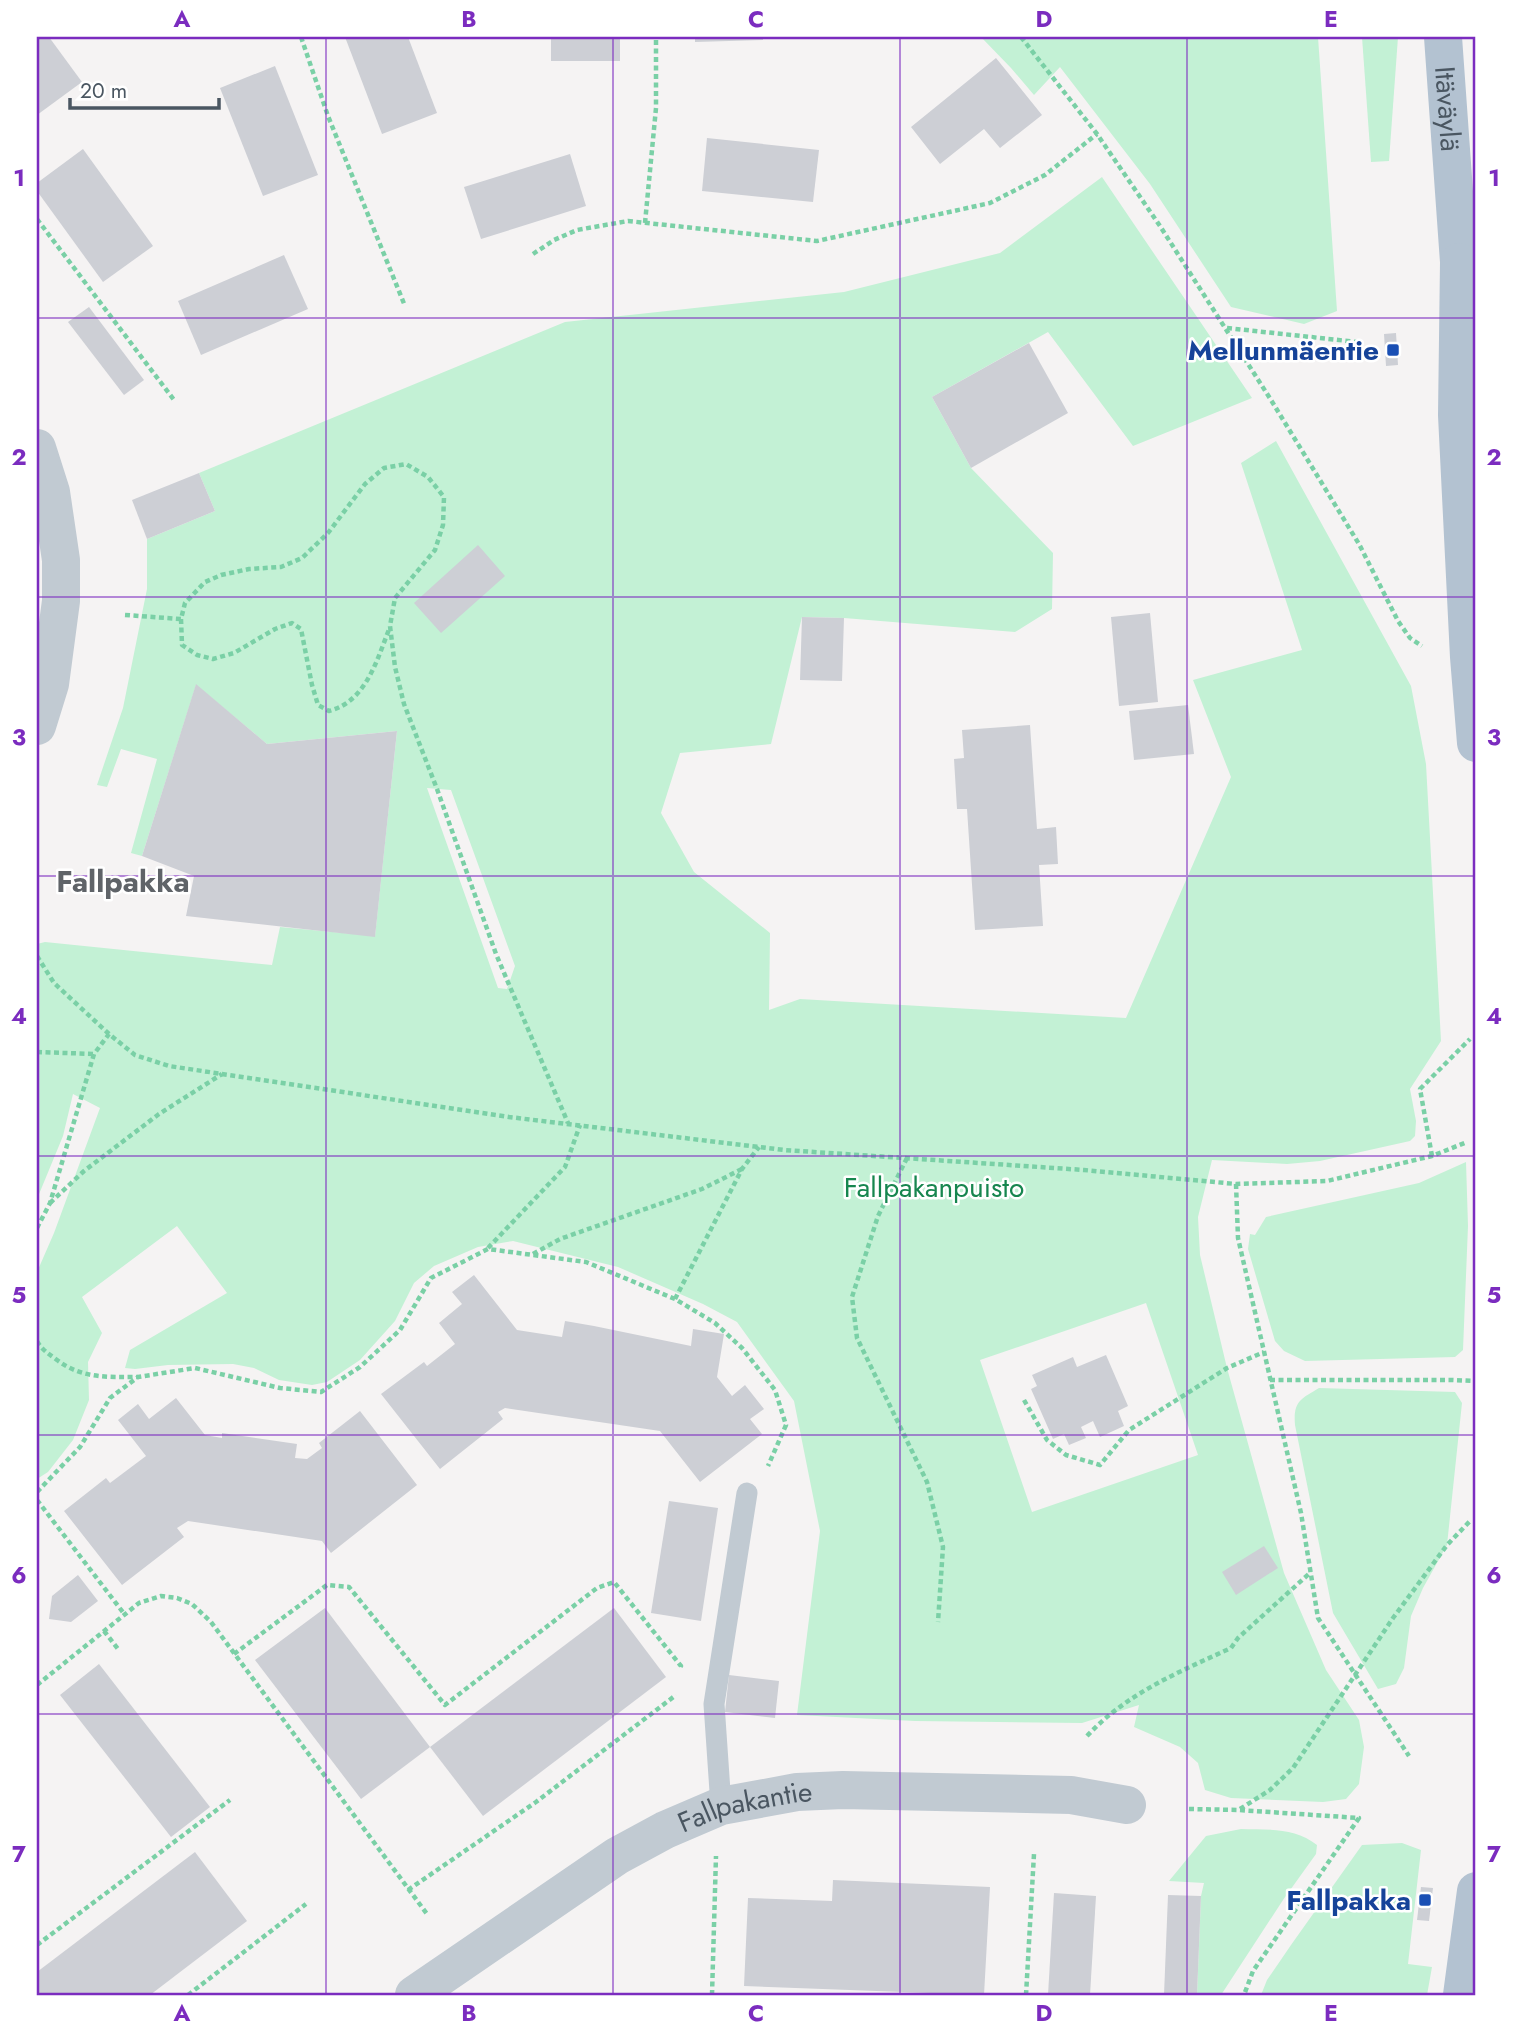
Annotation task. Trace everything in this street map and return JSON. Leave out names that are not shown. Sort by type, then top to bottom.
[{"type":"main road","name":"Itäväylä","points":[[1443,37],[1459,262],[1476,372]]},
{"type":"main road","name":"Itäväylä","points":[[1459,262],[1457,415],[1476,743]]},
{"type":"main road","points":[[1462,1995],[1476,1891]]},
{"type":"street","points":[[37,448],[51,492],[61,559],[61,601],[50,684],[37,726]]},
{"type":"street","name":"Fallpakantie","points":[[414,1995],[617,1856],[665,1830],[722,1806],[797,1792],[843,1790],[1071,1795],[1127,1805]]},
{"type":"lane","points":[[722,1806],[715,1704],[747,1493]]},
{"type":"path","points":[[300,37],[328,116],[405,306]]},
{"type":"path","points":[[645,223],[656,108],[656,37]]},
{"type":"path","points":[[1021,37],[1097,134],[1226,328],[1359,544],[1398,621],[1410,638],[1430,652]]},
{"type":"path","points":[[533,254],[554,240],[577,230],[628,221],[817,241],[990,203],[1045,175],[1097,134]]},
{"type":"path","points":[[37,219],[174,400]]},
{"type":"path","points":[[1226,328],[1357,342]]},
{"type":"path","points":[[406,464],[428,477],[444,497],[443,525],[435,550],[394,598],[390,626],[369,676],[356,696],[341,708],[329,711],[318,705],[301,629],[292,623],[234,653],[213,659],[197,655],[182,645],[181,619],[185,603],[205,582],[221,575],[249,569],[281,567],[302,558],[328,533],[365,484],[383,468],[406,464]]},
{"type":"path","points":[[125,615],[181,619]]},
{"type":"path","points":[[390,626],[395,667],[404,704],[495,954],[569,1124]]},
{"type":"path","points":[[37,956],[54,983],[135,1055],[169,1066],[509,1117],[784,1150],[1084,1170],[1236,1184],[1327,1181],[1432,1156],[1467,1142]]},
{"type":"path","points":[[37,1228],[50,1203],[94,1054],[109,1034]]},
{"type":"path","points":[[1432,1156],[1420,1089],[1470,1039]]},
{"type":"path","points":[[37,1052],[94,1054]]},
{"type":"path","points":[[50,1203],[84,1171],[159,1114],[223,1074]]},
{"type":"path","points":[[37,1341],[41,1349],[67,1368],[91,1377],[138,1377],[195,1368],[280,1388],[321,1392],[360,1367],[400,1330],[432,1279],[488,1249],[565,1167],[580,1125]]},
{"type":"path","points":[[675,1299],[742,1169],[760,1146]]},
{"type":"path","points":[[907,1158],[878,1216],[852,1297],[857,1338],[928,1482],[943,1547],[938,1622]]},
{"type":"path","points":[[530,1255],[560,1239],[702,1189],[742,1169]]},
{"type":"path","points":[[1236,1184],[1238,1238],[1301,1513],[1318,1618],[1409,1756]]},
{"type":"path","points":[[488,1249],[586,1262],[675,1299],[715,1323],[742,1348],[775,1390],[786,1425],[760,1485],[747,1493]]},
{"type":"path","points":[[1024,1400],[1047,1440],[1066,1455],[1100,1465],[1129,1430],[1227,1368],[1264,1352]]},
{"type":"path","points":[[37,1492],[80,1447],[110,1398],[138,1377]]},
{"type":"path","points":[[1270,1380],[1476,1381]]},
{"type":"path","points":[[37,1500],[125,1615]]},
{"type":"path","points":[[1239,1810],[1270,1790],[1293,1768],[1393,1618],[1447,1545],[1469,1521]]},
{"type":"path","points":[[1087,1736],[1103,1719],[1139,1692],[1231,1648],[1238,1638],[1311,1573]]},
{"type":"path","points":[[234,1654],[327,1585],[349,1587],[445,1705],[597,1588],[614,1581],[681,1665],[679,1676]]},
{"type":"path","points":[[37,1685],[139,1603],[161,1596],[177,1598],[192,1605],[211,1622],[427,1914]]},
{"type":"path","points":[[104,1631],[118,1650]]},
{"type":"path","points":[[408,1889],[558,1786],[676,1696],[677,1686]]},
{"type":"path","points":[[37,1945],[230,1800]]},
{"type":"path","points":[[1189,1810],[1239,1810],[1359,1818],[1253,1971],[1244,1995]]},
{"type":"path","points":[[1026,1995],[1034,1854]]},
{"type":"path","points":[[712,1995],[714,1874]]},
{"type":"path","points":[[188,1995],[306,1904]]},
{"type":"green space","points":[[981,37],[1318,37],[1337,311],[1304,324],[1231,307],[1150,184],[1060,67],[1034,95]]},
{"type":"green space","points":[[1362,37],[1398,37],[1389,161],[1371,162]]},
{"type":"green space","name":"Fallpakanpuisto","points":[[1102,177],[1252,398],[1133,446],[1048,332],[932,397],[971,468],[1053,553],[1052,609],[1015,632],[802,617],[771,744],[680,753],[661,813],[694,872],[770,933],[769,1010],[800,999],[1126,1018],[1231,777],[1193,680],[1302,650],[1241,463],[1276,441],[1411,686],[1426,764],[1441,1041],[1410,1089],[1416,1121],[1415,1136],[1410,1141],[1320,1161],[1287,1164],[1212,1160],[1198,1217],[1200,1255],[1227,1368],[1284,1573],[1326,1670],[1359,1720],[1364,1747],[1359,1784],[1346,1799],[1323,1802],[1231,1798],[1205,1790],[1198,1763],[1180,1747],[1134,1727],[1139,1705],[1082,1723],[915,1721],[797,1715],[820,1531],[794,1401],[737,1322],[618,1267],[513,1241],[478,1247],[434,1266],[414,1283],[395,1321],[360,1360],[327,1382],[312,1385],[279,1380],[254,1368],[233,1364],[125,1368],[130,1350],[227,1293],[177,1226],[82,1297],[102,1333],[88,1362],[89,1400],[73,1440],[48,1472],[37,1479],[37,1272],[100,1108],[73,1094],[63,1136],[37,1199],[37,944],[45,942],[272,965],[280,927],[375,936],[397,731],[267,744],[196,685],[142,856],[131,853],[157,759],[121,749],[107,787],[97,785],[123,708],[147,589],[147,539],[215,511],[199,473],[565,322],[844,292],[1000,253]],"holes":[[[427,788],[451,790],[515,966],[507,989],[498,988]],[[1146,1303],[1198,1455],[1032,1512],[980,1360]]]},
{"type":"green space","points":[[1466,1162],[1468,1226],[1463,1350],[1455,1357],[1305,1361],[1284,1351],[1275,1341],[1248,1249],[1250,1234],[1255,1235],[1266,1217],[1419,1183]]},
{"type":"green space","points":[[1319,1388],[1455,1392],[1462,1403],[1447,1545],[1411,1616],[1404,1668],[1396,1684],[1378,1689],[1333,1613],[1295,1425],[1297,1406],[1307,1395]]},
{"type":"green space","points":[[1241,1829],[1300,1835],[1317,1845],[1316,1854],[1221,1995],[1197,1995],[1201,1896],[1204,1883],[1169,1881],[1206,1836]]},
{"type":"green space","points":[[1402,1843],[1421,1850],[1408,1964],[1432,1967],[1427,1995],[1261,1995],[1267,1980],[1362,1845]]},
{"type":"building","points":[[37,37],[49,37],[82,82],[37,115]]},
{"type":"building","points":[[345,37],[408,37],[437,113],[382,134]]},
{"type":"building","points":[[551,37],[620,37],[620,61],[551,61]]},
{"type":"building","points":[[695,37],[763,37],[763,40],[695,42]]},
{"type":"building","points":[[996,58],[1042,115],[1000,148],[984,129],[940,164],[911,127]]},
{"type":"building","points":[[275,66],[318,175],[263,196],[220,88]]},
{"type":"building","points":[[707,138],[819,150],[813,202],[702,191]]},
{"type":"building","points":[[83,149],[153,246],[103,282],[37,191],[37,183]]},
{"type":"building","points":[[570,154],[586,206],[481,239],[464,187]]},
{"type":"building","points":[[284,255],[308,309],[201,355],[178,301]]},
{"type":"building","points":[[89,307],[144,380],[124,395],[68,322]]},
{"type":"building","points":[[1396,333],[1398,365],[1386,366],[1384,334]]},
{"type":"building","points":[[1029,343],[1068,413],[971,468],[932,397]]},
{"type":"building","points":[[199,473],[215,511],[147,539],[132,500]]},
{"type":"building","points":[[478,545],[505,576],[441,633],[414,603]]},
{"type":"building","points":[[1150,613],[1158,702],[1119,706],[1111,617]]},
{"type":"building","points":[[802,617],[844,618],[842,681],[800,680]]},
{"type":"building","points":[[196,684],[267,744],[397,731],[375,937],[186,916],[194,876],[142,856]]},
{"type":"building","points":[[1188,705],[1194,754],[1134,760],[1129,711]]},
{"type":"building","points":[[1030,725],[1037,829],[1056,827],[1058,864],[1039,865],[1043,926],[975,930],[967,809],[957,809],[954,759],[964,758],[962,730]]},
{"type":"building","points":[[474,1275],[517,1330],[562,1337],[565,1321],[691,1346],[693,1329],[724,1334],[717,1377],[732,1396],[745,1385],[764,1409],[750,1419],[762,1434],[700,1482],[660,1431],[505,1408],[498,1412],[503,1419],[440,1469],[381,1394],[424,1362],[427,1366],[455,1344],[439,1323],[462,1304],[452,1292]]},
{"type":"building","points":[[1106,1355],[1128,1406],[1118,1411],[1124,1426],[1100,1437],[1093,1421],[1081,1427],[1086,1438],[1069,1445],[1064,1434],[1053,1439],[1031,1389],[1037,1386],[1032,1375],[1073,1357],[1077,1367]]},
{"type":"building","points":[[176,1398],[205,1435],[222,1438],[222,1433],[297,1444],[295,1458],[307,1459],[322,1448],[319,1443],[360,1411],[417,1485],[331,1553],[322,1541],[188,1521],[177,1528],[184,1537],[122,1585],[64,1511],[106,1478],[110,1483],[146,1456],[118,1420],[138,1404],[149,1419]]},
{"type":"building","points":[[669,1501],[718,1508],[701,1621],[651,1613]]},
{"type":"building","points":[[1264,1546],[1278,1568],[1236,1595],[1222,1572]]},
{"type":"building","points":[[78,1575],[98,1601],[71,1622],[49,1619],[52,1596]]},
{"type":"building","points":[[325,1608],[430,1747],[361,1799],[255,1660]]},
{"type":"building","points":[[614,1608],[666,1677],[483,1816],[430,1747]]},
{"type":"building","points":[[99,1664],[210,1807],[171,1837],[60,1695]]},
{"type":"building","points":[[729,1675],[779,1681],[775,1718],[725,1712]]},
{"type":"building","points":[[195,1852],[247,1921],[150,1995],[37,1995],[37,1972]]},
{"type":"building","points":[[833,1880],[990,1887],[984,1995],[744,1986],[748,1898],[832,1901]]},
{"type":"building","points":[[1421,1887],[1433,1888],[1429,1921],[1417,1920]]},
{"type":"building","points":[[1054,1893],[1096,1896],[1090,1995],[1048,1995]]},
{"type":"building","points":[[1168,1895],[1201,1896],[1197,1995],[1164,1995]]},
{"type":"place","name":"Mellunmäentie","points":[[1393,350]]},
{"type":"place","name":"Fallpakka","points":[[1425,1900]]},
{"type":"district","name":"Fallpakka","points":[[123,882]]}]
